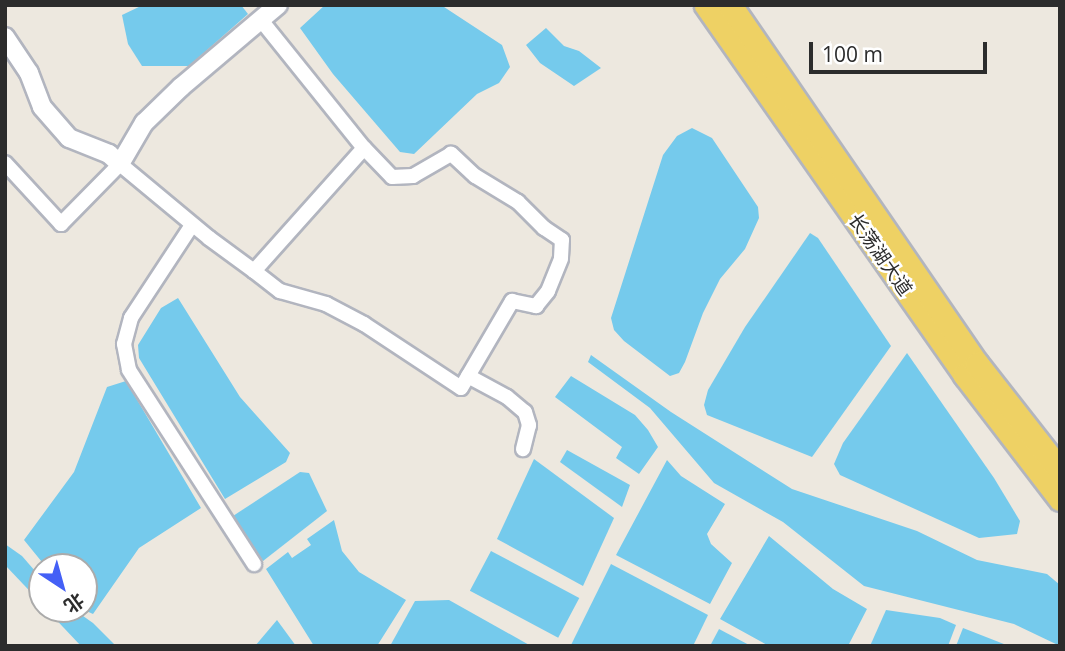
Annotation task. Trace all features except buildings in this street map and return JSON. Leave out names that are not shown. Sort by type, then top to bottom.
[{"type":"main road","name":"长荡湖大道","points":[[706,5],[965,375],[1060,499]]},
{"type":"main road","name":"长荡湖大道","points":[[730,5],[977,364],[1060,470]]},
{"type":"street","points":[[5,163],[61,224],[120,164],[144,123],[181,87],[278,5]]},
{"type":"street","points":[[5,37],[29,73],[42,107],[69,138],[109,154],[192,225],[280,290],[326,303],[364,324],[461,388],[512,301],[536,306],[548,291],[561,258],[562,240],[544,228],[518,202],[475,176],[451,154],[412,176],[392,177],[364,148],[261,20]]},
{"type":"street","points":[[254,271],[364,148]]},
{"type":"street","points":[[192,225],[131,318],[124,344],[129,370],[254,564]]},
{"type":"street","points":[[468,376],[507,397],[525,412],[528,425],[523,449]]},
{"type":"water","points":[[143,5],[241,5],[248,14],[189,66],[142,66],[128,44],[122,15]]},
{"type":"water","points":[[325,5],[441,5],[502,45],[510,67],[499,83],[477,94],[414,154],[400,152],[333,74],[300,28]]},
{"type":"water","points":[[546,28],[564,46],[579,51],[601,68],[574,86],[540,63],[526,45]]},
{"type":"water","points":[[692,128],[712,138],[758,207],[759,218],[745,249],[720,279],[679,373],[670,376],[624,341],[614,330],[611,318],[663,155],[677,136]]},
{"type":"water","points":[[810,233],[818,238],[891,346],[812,457],[707,415],[704,405],[708,390],[745,327]]},
{"type":"water","points":[[178,298],[240,397],[290,453],[286,462],[225,499],[139,358],[138,345],[161,308]]},
{"type":"water","points":[[907,353],[994,478],[1020,521],[1017,534],[979,538],[840,475],[834,464],[843,443]]},
{"type":"water","points":[[591,355],[671,412],[792,489],[917,531],[977,560],[1047,574],[1060,585],[1060,646],[1014,624],[864,586],[783,522],[714,483],[650,408],[588,362]]},
{"type":"water","points":[[571,376],[635,415],[648,430],[658,447],[639,474],[616,458],[622,447],[555,397]]},
{"type":"water","points":[[126,381],[201,508],[139,548],[98,607],[98,553],[35,553],[24,540],[74,472],[107,387]]},
{"type":"water","points":[[567,450],[630,485],[622,507],[560,462]]},
{"type":"water","points":[[534,459],[614,518],[583,586],[497,539]]},
{"type":"water","points":[[667,460],[681,476],[725,504],[707,534],[711,544],[732,563],[710,604],[616,555]]},
{"type":"water","points":[[300,472],[309,473],[327,511],[263,561],[233,516]]},
{"type":"water","points":[[334,520],[342,551],[359,572],[406,600],[377,646],[314,646],[266,569],[288,552],[292,558],[311,545],[307,539]]},
{"type":"water","points":[[769,536],[833,589],[867,609],[848,646],[769,646],[720,619]]},
{"type":"water","points":[[5,544],[28,563],[28,589],[5,565]]},
{"type":"water","points":[[491,551],[579,598],[558,638],[470,591]]},
{"type":"water","points":[[611,564],[708,615],[693,646],[571,645]]},
{"type":"water","points":[[449,600],[531,646],[390,646],[415,601]]},
{"type":"water","points":[[886,610],[940,618],[956,625],[948,646],[870,646]]},
{"type":"water","points":[[277,620],[296,646],[255,646]]},
{"type":"water","points":[[59,623],[93,623],[116,646],[81,646]]},
{"type":"water","points":[[963,628],[1009,646],[956,646]]},
{"type":"water","points":[[719,629],[751,646],[710,646]]}]
